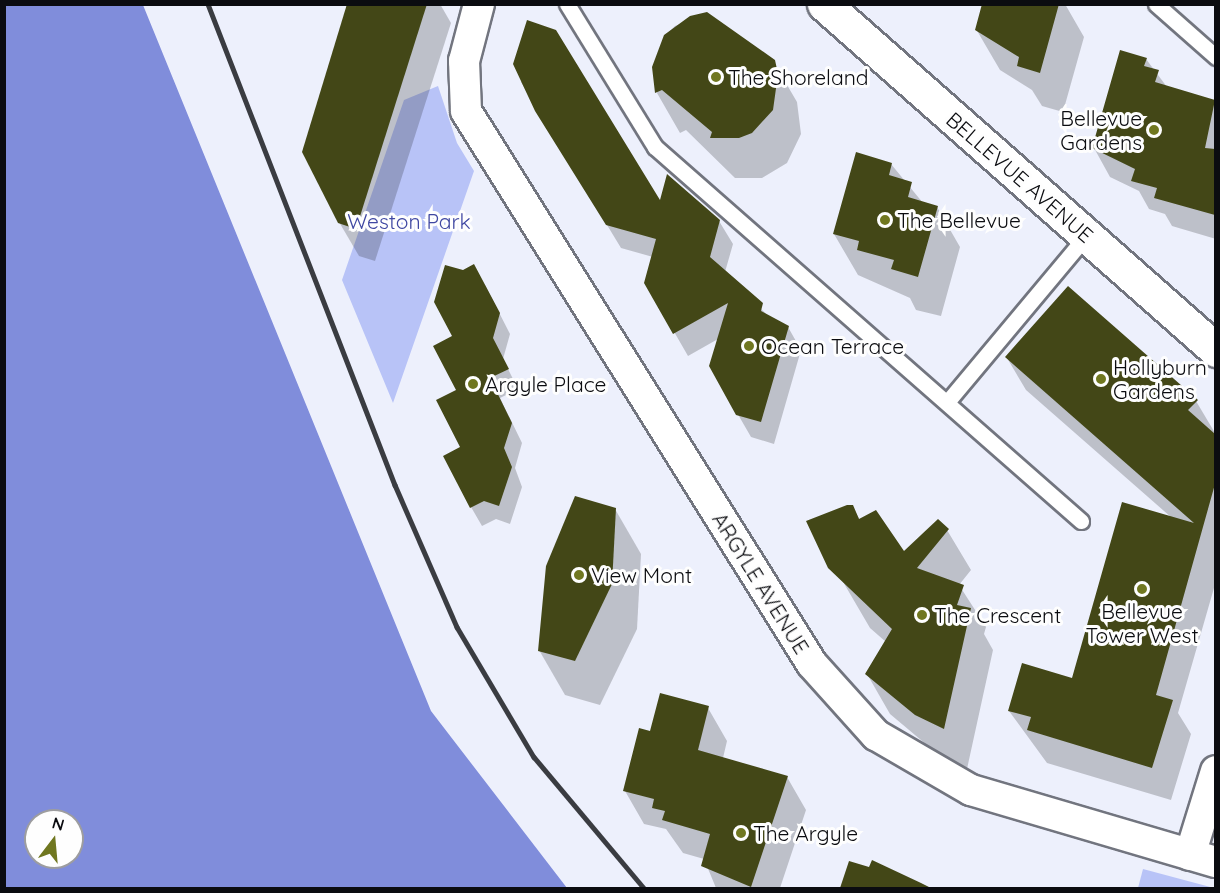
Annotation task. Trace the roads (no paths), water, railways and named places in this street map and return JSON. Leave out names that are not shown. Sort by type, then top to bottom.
[{"type":"street","name":"ARGYLE AVENUE","points":[[479,4],[463,70],[466,111],[812,664],[876,735],[971,790],[1203,859]]},
{"type":"street","name":"BELLEVUE AVENUE","points":[[824,4],[1215,350]]},
{"type":"street","points":[[1203,859],[1215,771]]},
{"type":"lane","points":[[567,4],[655,147],[948,400],[1081,521]]},
{"type":"lane","points":[[1156,4],[1215,57]]},
{"type":"lane","points":[[948,400],[1086,236]]},
{"type":"railway","points":[[208,4],[395,485],[457,627],[534,757],[644,888]]},
{"type":"place","name":"The Shoreland","points":[[716,77]]},
{"type":"place","name":"Bellevue Gardens","points":[[1154,130]]},
{"type":"place","name":"The Bellevue","points":[[885,220]]},
{"type":"place","name":"Ocean Terrace","points":[[749,346]]},
{"type":"place","name":"Hollyburn Gardens","points":[[1101,379]]},
{"type":"place","name":"Argyle Place","points":[[473,384]]},
{"type":"place","name":"View Mont","points":[[579,575]]},
{"type":"place","name":"Bellevue Tower West","points":[[1142,589]]},
{"type":"place","name":"The Crescent","points":[[922,615]]},
{"type":"place","name":"The Argyle","points":[[741,833]]},
{"type":"park label","name":"Weston Park","points":[[409,221]]}]
